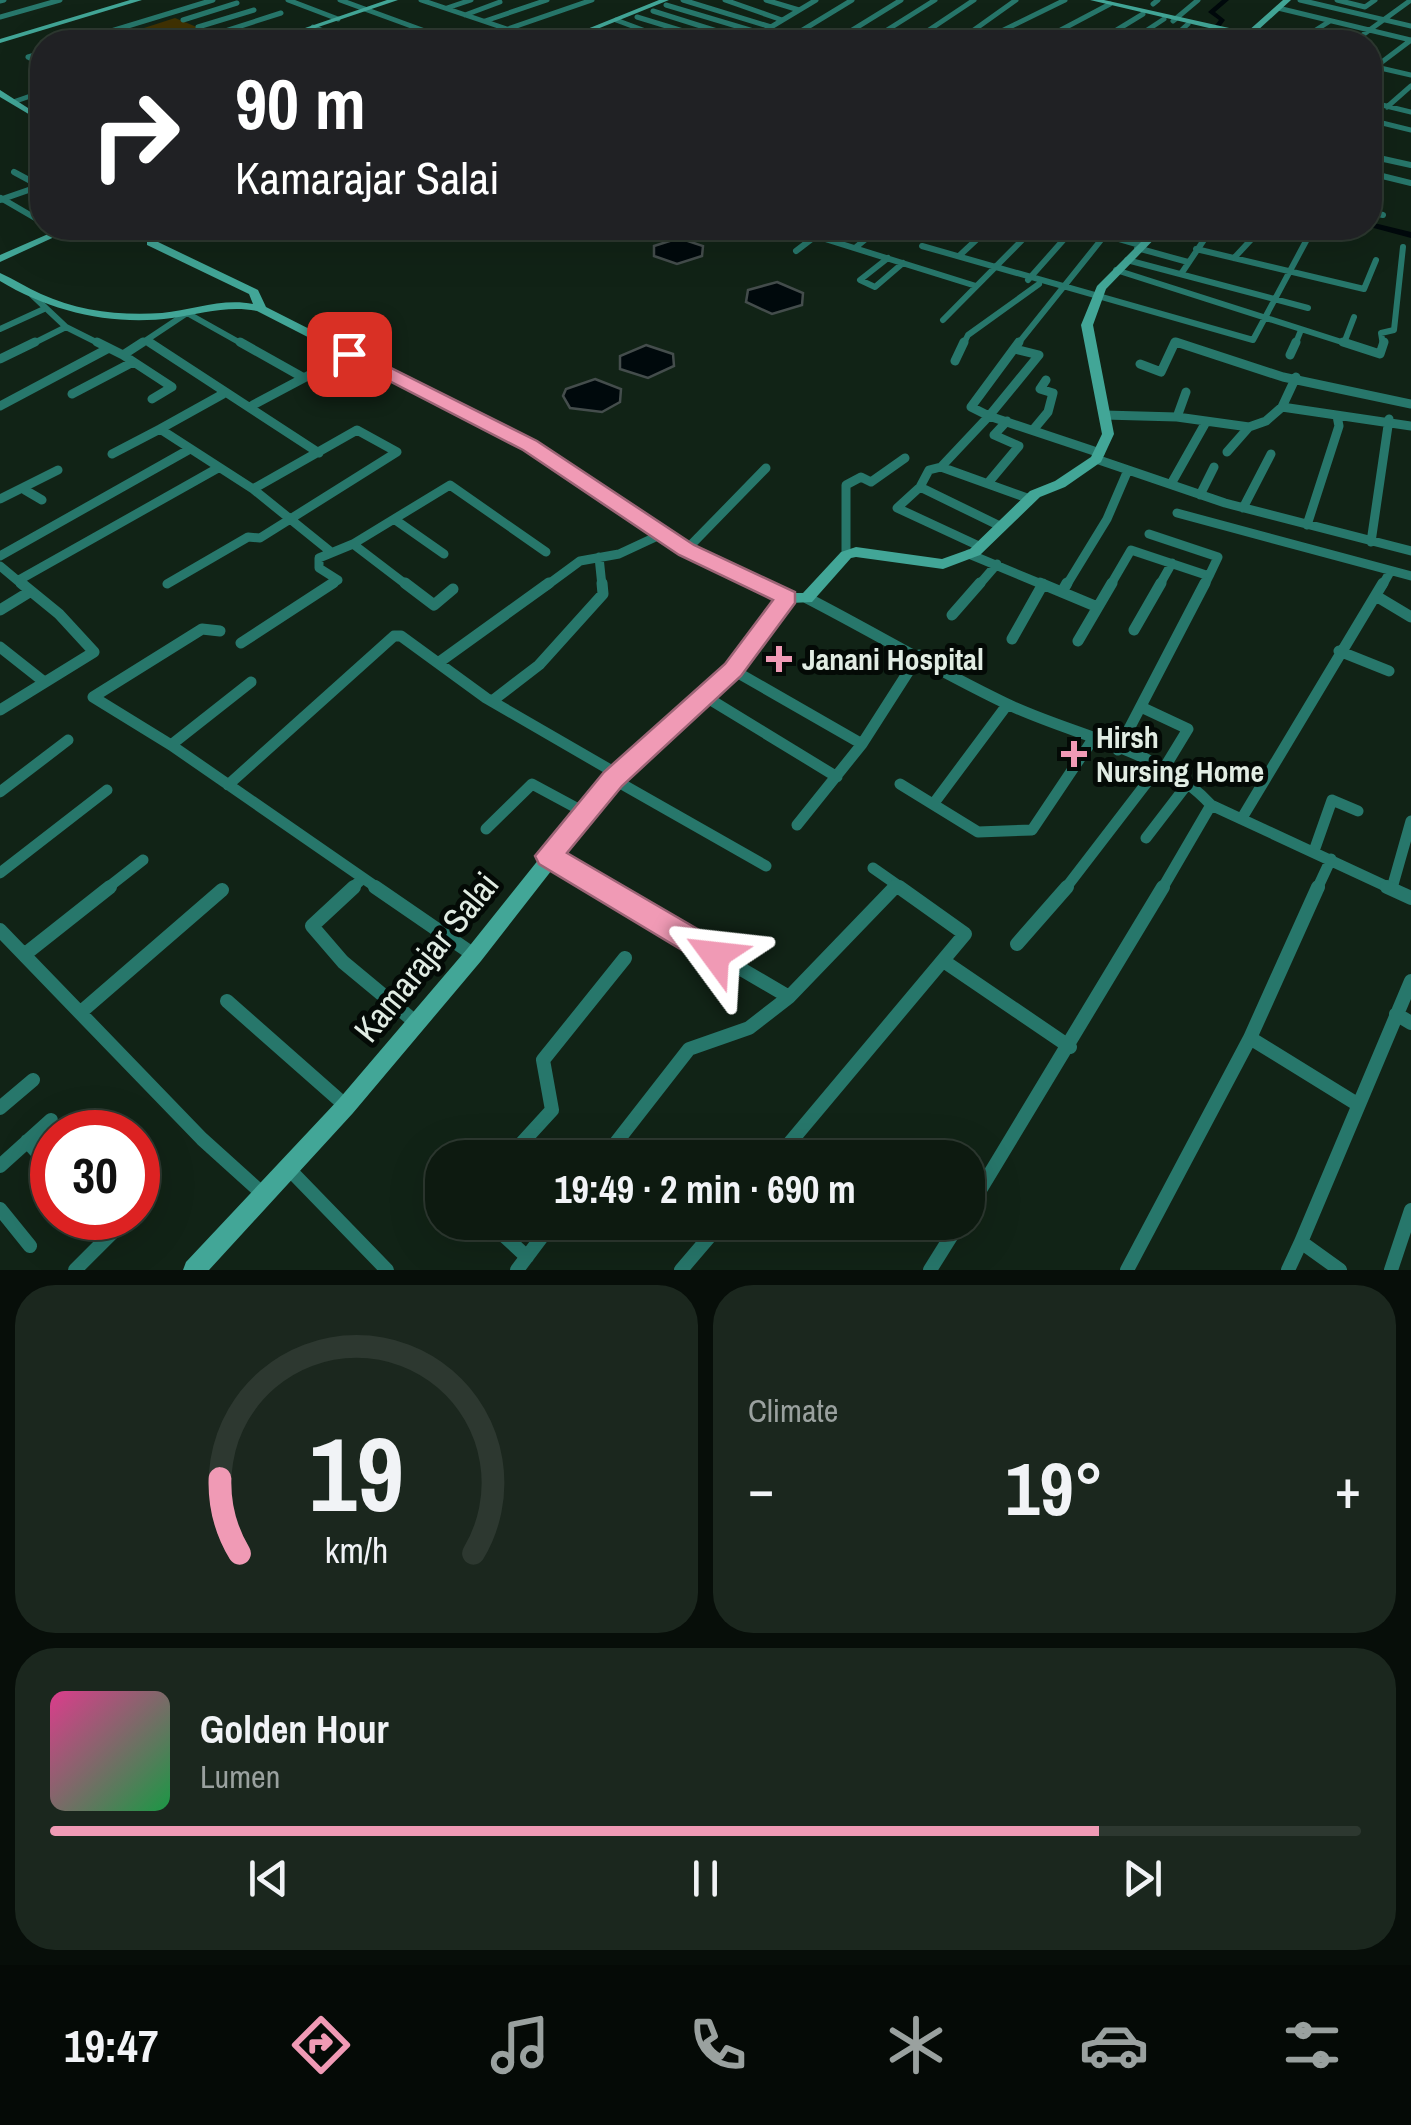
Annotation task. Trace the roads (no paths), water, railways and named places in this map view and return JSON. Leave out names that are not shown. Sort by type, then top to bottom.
[{"type":"street","points":[[22,0],[38,6]]},
{"type":"street","points":[[0,17],[60,0]]},
{"type":"street","points":[[34,30],[138,0]]},
{"type":"street","points":[[114,30],[213,0]]},
{"type":"street","points":[[230,0],[270,16]]},
{"type":"street","points":[[288,0],[338,19]]},
{"type":"street","points":[[340,0],[422,30]]},
{"type":"street","points":[[307,30],[394,0]]},
{"type":"street","points":[[421,0],[506,30],[592,0]]},
{"type":"street","points":[[446,9],[471,0]]},
{"type":"street","points":[[484,21],[547,0]]},
{"type":"street","points":[[593,30],[681,0],[770,27]]},
{"type":"street","points":[[725,0],[782,20]]},
{"type":"street","points":[[766,0],[800,10]]},
{"type":"street","points":[[765,30],[816,0]]},
{"type":"street","points":[[803,30],[852,0]]},
{"type":"street","points":[[852,30],[901,0]]},
{"type":"street","points":[[887,30],[935,0]]},
{"type":"street","points":[[929,30],[974,0]]},
{"type":"street","points":[[974,30],[1016,0]]},
{"type":"street","points":[[1004,30],[1065,0]]},
{"type":"street","points":[[1094,0],[1225,30]]},
{"type":"street","points":[[1150,30],[1197,0]]},
{"type":"street","points":[[1254,30],[1287,0]]},
{"type":"street","points":[[1300,0],[1411,26]]},
{"type":"street","points":[[1329,6],[1338,0],[1365,6],[1375,0]]},
{"type":"street","points":[[1370,30],[1411,0]]},
{"type":"street","points":[[1,2],[14,13]]},
{"type":"street","points":[[465,15],[500,2]]},
{"type":"street","points":[[183,20],[238,3]]},
{"type":"street","points":[[605,30],[666,3],[751,30]]},
{"type":"street","points":[[1061,30],[1110,4]]},
{"type":"street","points":[[1278,8],[1364,30]]},
{"type":"street","points":[[1400,8],[1411,11]]},
{"type":"street","points":[[198,27],[254,10]]},
{"type":"street","points":[[652,11],[712,30]]},
{"type":"street","points":[[227,30],[281,13]]},
{"type":"street","points":[[1117,30],[1143,14]]},
{"type":"street","points":[[637,17],[680,30]]},
{"type":"street","points":[[619,21],[643,30]]},
{"type":"street","points":[[1316,30],[1330,21]]},
{"type":"street","points":[[1181,30],[1188,24]]},
{"type":"street","points":[[313,28],[318,30]]},
{"type":"street","points":[[0,40],[30,31]]},
{"type":"street","points":[[1382,34],[1411,40]]},
{"type":"street","points":[[1382,60],[1411,40]]},
{"type":"street","points":[[1382,69],[1410,74]]},
{"type":"street","points":[[1387,106],[1411,86]]},
{"type":"street","points":[[0,92],[30,112]]},
{"type":"street","points":[[16,102],[30,97]]},
{"type":"street","points":[[1382,105],[1411,112]]},
{"type":"street","points":[[1382,123],[1411,130]]},
{"type":"street","points":[[1382,158],[1410,163]]},
{"type":"street","points":[[14,172],[30,181]]},
{"type":"street","points":[[1382,176],[1411,182]]},
{"type":"street","points":[[1,199],[30,190]]},
{"type":"street","points":[[1,199],[30,215]]},
{"type":"street","points":[[0,260],[39,240]]},
{"type":"street","points":[[145,240],[143,245],[238,292],[254,307]]},
{"type":"street","points":[[151,240],[156,247],[254,292],[254,307]]},
{"type":"street","points":[[796,251],[810,240]]},
{"type":"street","points":[[828,240],[976,286]]},
{"type":"street","points":[[855,248],[865,240]]},
{"type":"street","points":[[959,256],[976,240]]},
{"type":"street","points":[[943,320],[1022,240]]},
{"type":"street","points":[[1028,280],[1066,240]]},
{"type":"street","points":[[1100,240],[970,404],[989,416],[1200,495],[1411,551]]},
{"type":"street","points":[[1118,240],[1188,262]]},
{"type":"street","points":[[922,246],[1090,298],[1146,240]]},
{"type":"street","points":[[1181,274],[1203,240]]},
{"type":"street","points":[[1234,258],[1251,240]]},
{"type":"street","points":[[1096,294],[1253,340],[1305,240]]},
{"type":"street","points":[[1116,270],[1182,288],[1262,320],[1383,352],[1381,333],[1394,330],[1403,247]]},
{"type":"street","points":[[1196,249],[1364,289],[1376,260]]},
{"type":"street","points":[[888,258],[860,280],[875,287],[903,263]]},
{"type":"street","points":[[1127,260],[1308,308]]},
{"type":"street","points":[[0,276],[32,295],[66,327],[172,387],[152,399]]},
{"type":"street","points":[[954,361],[968,334],[1039,284]]},
{"type":"street","points":[[905,458],[872,482],[861,478],[846,485],[846,555],[856,552],[942,564],[974,550],[1030,499],[1098,456],[1108,434],[1087,325],[1096,294]]},
{"type":"street","points":[[32,295],[138,318],[187,313],[228,302],[254,307],[530,446],[686,550],[919,655],[1008,704],[1189,782],[1211,805],[1411,898]]},
{"type":"street","points":[[0,329],[44,308]]},
{"type":"street","points":[[123,356],[187,313]]},
{"type":"street","points":[[187,313],[304,378]]},
{"type":"street","points":[[1344,344],[1354,317]]},
{"type":"street","points":[[0,359],[66,327]]},
{"type":"street","points":[[1290,356],[1301,330]]},
{"type":"street","points":[[148,342],[223,394],[252,405],[319,453]]},
{"type":"street","points":[[1140,364],[1162,372],[1175,342],[1222,355],[1220,360],[1296,376],[1368,398],[1411,404]]},
{"type":"street","points":[[0,406],[109,348]]},
{"type":"street","points":[[1015,349],[1039,355],[989,416],[942,466],[929,470],[920,487],[897,508],[997,564],[1095,606]]},
{"type":"street","points":[[252,405],[349,354]]},
{"type":"street","points":[[72,394],[133,362]]},
{"type":"street","points":[[1104,415],[1177,416],[1249,427],[1266,421],[1282,407],[1296,376]]},
{"type":"street","points":[[1033,430],[1048,412],[1053,393],[1040,389],[1046,380]]},
{"type":"street","points":[[1177,416],[1186,392]]},
{"type":"street","points":[[112,454],[223,394]]},
{"type":"street","points":[[1282,407],[1389,419],[1411,426]]},
{"type":"street","points":[[1308,525],[1339,426],[1337,416]]},
{"type":"street","points":[[1371,542],[1389,419]]},
{"type":"street","points":[[988,483],[1019,446],[994,435],[1006,421]]},
{"type":"street","points":[[1171,484],[1206,422]]},
{"type":"street","points":[[1227,452],[1249,427]]},
{"type":"street","points":[[160,429],[253,489],[330,552]]},
{"type":"street","points":[[167,584],[289,519],[397,452],[363,430],[253,489]]},
{"type":"street","points":[[0,556],[190,449]]},
{"type":"street","points":[[1243,508],[1270,454]]},
{"type":"street","points":[[942,466],[1030,499]]},
{"type":"street","points":[[1200,495],[1214,467]]},
{"type":"street","points":[[18,580],[218,468]]},
{"type":"street","points":[[686,550],[766,468]]},
{"type":"street","points":[[0,499],[25,490],[58,470]]},
{"type":"street","points":[[1062,592],[1107,520],[1128,470]]},
{"type":"street","points":[[241,643],[338,580],[316,562],[450,485],[546,552]]},
{"type":"street","points":[[920,487],[1002,526]]},
{"type":"street","points":[[25,490],[42,500]]},
{"type":"street","points":[[1177,512],[1411,576]]},
{"type":"street","points":[[394,519],[444,554]]},
{"type":"street","points":[[1318,550],[1323,530]]},
{"type":"street","points":[[438,663],[580,561],[619,554],[662,534]]},
{"type":"street","points":[[1118,750],[1218,557],[1148,534]]},
{"type":"street","points":[[353,544],[434,604],[453,589]]},
{"type":"street","points":[[1078,641],[1131,550],[1210,576]]},
{"type":"street","name":"Kamarajar Salai","points":[[194,1270],[346,1106],[414,1021],[474,955],[584,812],[616,777],[733,670],[797,598],[846,555]]},
{"type":"street","points":[[492,701],[539,665],[603,594],[599,557]]},
{"type":"street","points":[[1134,630],[1172,563]]},
{"type":"street","points":[[952,615],[997,564]]},
{"type":"street","points":[[0,710],[94,652],[31,590],[2,571]]},
{"type":"street","points":[[1242,818],[1390,572]]},
{"type":"street","points":[[1012,639],[1042,584]]},
{"type":"street","points":[[0,610],[31,590]]},
{"type":"street","points":[[1376,596],[1411,617]]},
{"type":"street","points":[[220,631],[202,628],[93,697],[171,745],[474,955]]},
{"type":"street","points":[[228,785],[394,636],[492,701],[766,866]]},
{"type":"street","points":[[0,647],[43,681]]},
{"type":"street","points":[[1339,651],[1388,671]]},
{"type":"street","points":[[797,825],[862,744],[919,655]]},
{"type":"street","points":[[733,670],[862,744]]},
{"type":"street","points":[[171,745],[251,682]]},
{"type":"street","points":[[706,696],[837,776]]},
{"type":"street","points":[[934,803],[1008,704]]},
{"type":"street","points":[[1016,944],[1066,888],[1188,729],[1141,706]]},
{"type":"street","points":[[0,792],[68,740]]},
{"type":"street","points":[[900,784],[978,832],[1032,830],[1093,740]]},
{"type":"street","points":[[1146,838],[1189,782]]},
{"type":"street","points":[[486,829],[532,784],[584,812]]},
{"type":"street","points":[[0,874],[108,790]]},
{"type":"street","points":[[1314,851],[1332,800],[1358,812]]},
{"type":"street","points":[[985,1183],[1070,1048],[1211,805]]},
{"type":"street","points":[[1392,888],[1411,821]]},
{"type":"street","points":[[548,856],[789,997]]},
{"type":"street","points":[[1127,1270],[1250,1038],[1331,859]]},
{"type":"street","points":[[24,954],[143,860]]},
{"type":"street","points":[[793,1140],[966,934],[873,868]]},
{"type":"street","points":[[362,879],[312,926],[342,962],[414,1021]]},
{"type":"street","points":[[618,1140],[689,1049],[713,1036],[749,1028],[789,997],[897,885]]},
{"type":"street","points":[[81,1012],[222,890]]},
{"type":"street","points":[[0,930],[189,1126],[264,1196]]},
{"type":"street","points":[[524,1140],[552,1110],[554,1100],[542,1071],[543,1060],[625,958]]},
{"type":"street","points":[[945,962],[1070,1048]]},
{"type":"street","points":[[1288,1270],[1411,981]]},
{"type":"street","points":[[227,1001],[346,1106]]},
{"type":"street","points":[[1396,1014],[1411,1024]]},
{"type":"street","points":[[1250,1038],[1356,1104]]},
{"type":"street","points":[[0,1108],[34,1080]]},
{"type":"street","points":[[0,1166],[30,1139]]},
{"type":"street","points":[[27,1142],[30,1145]]},
{"type":"street","points":[[289,1169],[378,1267]]},
{"type":"street","points":[[0,1209],[30,1246]]},
{"type":"street","points":[[1391,1270],[1411,1210]]},
{"type":"street","points":[[75,1270],[106,1240]]},
{"type":"street","points":[[503,1240],[522,1263],[540,1240]]},
{"type":"street","points":[[681,1270],[707,1240]]},
{"type":"street","points":[[930,1270],[949,1240]]},
{"type":"street","points":[[1301,1242],[1340,1270]]},
{"type":"waterway","points":[[1215,30],[1222,20],[1211,12],[1226,0]]},
{"type":"waterway","points":[[1382,227],[1411,235]]},
{"type":"place","name":"Janani Hospital","points":[[779,659]]},
{"type":"place","name":"Hirsh Nursing Home","points":[[1074,754]]}]
